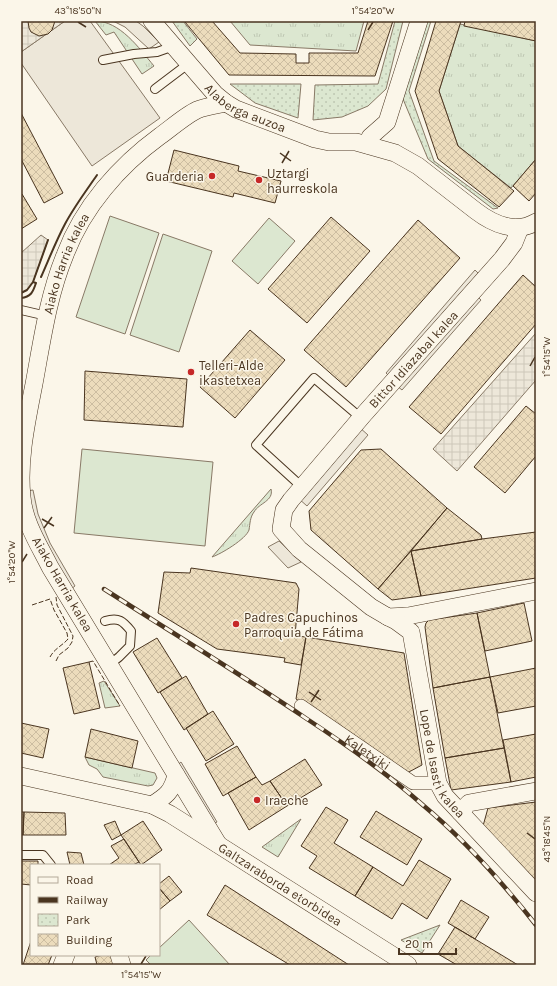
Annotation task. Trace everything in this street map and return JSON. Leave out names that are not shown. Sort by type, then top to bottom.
[{"type":"street","name":"Alaberga auzoa","points":[[152,21],[206,86],[226,103],[247,113],[329,142],[356,142],[395,152],[406,158],[486,218],[502,225],[520,228]]},
{"type":"street","points":[[368,145],[370,137],[387,122],[419,21]]},
{"type":"street","name":"Aiako Harria kalea","points":[[206,86],[205,97],[196,110],[148,145],[124,166],[82,220],[65,254],[47,316],[26,428],[21,472],[22,499],[27,518],[36,540],[50,567],[218,844]]},
{"type":"street","name":"Aiako Harria kalea","points":[[196,110],[226,103]]},
{"type":"street","points":[[520,228],[536,222]]},
{"type":"street","name":"Bittor Idiazabal kalea","points":[[388,617],[371,607],[299,549],[280,529],[284,510],[361,418],[502,259],[514,243],[520,228]]},
{"type":"street","points":[[388,617],[408,616],[536,591]]},
{"type":"street","name":"Lope de Isasti kalea","points":[[388,617],[411,632],[438,784],[445,796],[536,893]]},
{"type":"street","name":"Kaletxiki","points":[[301,706],[413,783],[438,784]]},
{"type":"street","points":[[152,805],[166,796],[174,785],[176,775]]},
{"type":"street","name":"Galtzaraborda etorbidea","points":[[21,776],[152,805],[170,814],[408,965]]},
{"type":"street","points":[[460,812],[469,803],[536,791]]},
{"type":"lane","points":[[103,60],[134,54],[157,52],[174,46]]},
{"type":"lane","points":[[155,89],[188,64]]},
{"type":"lane","points":[[21,310],[47,316]]},
{"type":"lane","points":[[302,487],[256,445],[314,378],[361,418]]},
{"type":"lane","points":[[105,621],[114,619],[124,622],[132,632],[130,646],[109,665]]},
{"type":"lane","points":[[21,855],[42,855],[50,864]]},
{"type":"green space","points":[[95,21],[104,22],[121,30],[154,66],[142,74],[114,32],[106,35]]},
{"type":"green space","points":[[172,21],[183,21],[197,39],[190,46]]},
{"type":"green space","points":[[230,21],[364,21],[356,51],[250,45]]},
{"type":"green space","points":[[395,21],[403,21],[386,89],[368,106],[342,117],[313,120],[315,85],[378,84]]},
{"type":"green space","points":[[426,21],[431,21],[409,91],[434,161],[498,208],[493,209],[428,159],[403,99]]},
{"type":"green space","points":[[460,24],[536,41],[536,159],[511,188],[458,146],[439,91]]},
{"type":"green space","points":[[230,84],[301,84],[298,118],[255,103]]},
{"type":"green space","points":[[110,216],[159,233],[125,334],[76,317]]},
{"type":"green space","points":[[269,218],[295,241],[258,284],[232,261]]},
{"type":"green space","points":[[163,234],[212,251],[179,352],[130,335]]},
{"type":"green space","points":[[82,449],[213,462],[205,546],[74,533]]},
{"type":"green space","points":[[271,489],[268,499],[256,509],[253,514],[247,534],[233,546],[212,557]]},
{"type":"green space","points":[[104,681],[120,706],[105,708],[99,683]]},
{"type":"green space","points":[[85,757],[155,773],[157,778],[153,785],[148,786],[103,777],[97,769],[89,765]]},
{"type":"green space","points":[[301,819],[278,857],[262,847]]},
{"type":"green space","points":[[189,920],[230,965],[151,965],[146,960],[150,956],[160,956],[160,947]]},
{"type":"green space","points":[[440,925],[422,953],[401,940]]},
{"type":"shaded area","points":[[21,21],[65,21],[21,52]]},
{"type":"shaded area","points":[[65,21],[90,21],[160,118],[92,166],[21,63],[21,52]]},
{"type":"shaded area","points":[[113,21],[136,21],[159,42],[149,49],[125,27]]},
{"type":"shaded area","points":[[41,235],[48,240],[33,282],[27,290],[21,293],[21,253]]},
{"type":"shaded area","points":[[475,270],[479,274],[390,377],[386,373]]},
{"type":"shaded area","points":[[477,296],[481,300],[402,390],[397,386]]},
{"type":"shaded area","points":[[536,333],[536,380],[457,471],[433,449]]},
{"type":"shaded area","points":[[359,427],[368,435],[307,506],[298,498]]},
{"type":"shaded area","points":[[33,490],[38,514],[50,543],[75,586],[70,590],[32,517],[27,491]]},
{"type":"shaded area","points":[[279,541],[301,562],[288,568],[268,547]]},
{"type":"shaded area","points":[[181,762],[217,822],[212,825],[176,766]]},
{"type":"building","points":[[28,21],[55,21],[52,30],[48,34],[39,36],[31,32]]},
{"type":"building","points":[[212,21],[240,53],[296,54],[296,63],[309,63],[309,53],[358,53],[368,21],[393,21],[375,76],[229,75],[185,22]]},
{"type":"building","points":[[436,21],[461,21],[439,91],[458,146],[514,191],[499,207],[438,159],[415,91]]},
{"type":"building","points":[[465,21],[536,21],[536,41],[464,26]]},
{"type":"building","points":[[21,113],[63,193],[44,203],[21,159]]},
{"type":"building","name":"Guarderia","points":[[174,150],[239,166],[238,171],[281,181],[275,203],[234,193],[233,197],[166,181]]},
{"type":"building","points":[[536,159],[536,193],[529,201],[513,186]]},
{"type":"building","points":[[22,194],[37,219],[21,229],[21,195]]},
{"type":"building","points":[[331,217],[370,251],[307,323],[268,289]]},
{"type":"building","points":[[418,220],[460,258],[346,387],[304,350]]},
{"type":"building","points":[[523,275],[536,287],[536,324],[441,434],[409,407]]},
{"type":"building","points":[[250,330],[285,360],[235,418],[200,387]]},
{"type":"building","points":[[85,371],[187,379],[183,427],[84,420]]},
{"type":"building","points":[[526,406],[536,414],[536,456],[505,493],[474,467]]},
{"type":"building","points":[[381,449],[447,508],[378,589],[311,530],[309,511],[361,450]]},
{"type":"building","points":[[447,508],[481,535],[482,539],[411,551]]},
{"type":"building","points":[[536,532],[536,578],[421,596],[411,551]]},
{"type":"building","points":[[411,551],[421,596],[392,600],[378,589]]},
{"type":"building","name":"Padres Capuchinos Parroquia de Fátima","points":[[191,568],[296,583],[299,589],[295,636],[306,637],[301,665],[284,662],[285,658],[217,649],[158,613],[164,572],[190,573]]},
{"type":"building","points":[[524,603],[532,641],[485,651],[477,613]]},
{"type":"building","points":[[477,613],[490,677],[433,688],[425,627],[426,623],[429,620]]},
{"type":"building","points":[[306,637],[404,653],[422,765],[407,773],[296,699]]},
{"type":"building","points":[[157,638],[182,678],[158,693],[133,652]]},
{"type":"building","points":[[89,662],[100,708],[74,714],[63,668]]},
{"type":"building","points":[[536,668],[536,706],[498,713],[490,677]]},
{"type":"building","points":[[186,676],[208,714],[184,730],[160,692]]},
{"type":"building","points":[[490,677],[504,748],[445,758],[433,688]]},
{"type":"building","points":[[213,711],[234,744],[206,761],[186,728]]},
{"type":"building","points":[[21,723],[49,729],[43,758],[21,753]]},
{"type":"building","points":[[91,729],[138,741],[132,768],[85,757]]},
{"type":"building","points":[[536,734],[536,777],[511,782],[503,740]]},
{"type":"building","points":[[237,746],[256,777],[223,796],[205,764]]},
{"type":"building","points":[[504,748],[511,782],[451,790],[445,758]]},
{"type":"building","points":[[305,759],[322,785],[287,806],[270,781]]},
{"type":"building","name":"Iraeche","points":[[256,777],[262,785],[270,781],[287,806],[249,830],[228,793]]},
{"type":"building","points":[[536,802],[536,883],[483,826],[488,808]]},
{"type":"building","points":[[326,807],[348,820],[334,843],[373,867],[355,896],[309,868],[317,856],[301,846]]},
{"type":"building","points":[[376,811],[422,839],[407,865],[360,837]]},
{"type":"building","points":[[21,812],[24,812],[23,835],[21,835]]},
{"type":"building","points":[[24,812],[65,813],[66,835],[23,835]]},
{"type":"building","points":[[115,821],[121,835],[112,840],[104,825]]},
{"type":"building","points":[[143,821],[162,850],[140,864],[121,835]]},
{"type":"building","points":[[124,839],[139,862],[135,864],[110,864],[119,858],[111,846]]},
{"type":"building","points":[[67,852],[81,853],[84,864],[70,864]]},
{"type":"building","points":[[419,860],[451,879],[427,919],[402,903],[392,919],[355,896],[373,867],[403,886]]},
{"type":"building","points":[[21,861],[38,861],[38,864],[30,864],[30,885],[21,884]]},
{"type":"building","points":[[169,876],[182,892],[170,901],[160,889],[160,883]]},
{"type":"building","points":[[225,885],[349,965],[290,965],[207,915]]},
{"type":"building","points":[[160,889],[170,901],[160,909]]},
{"type":"building","points":[[461,900],[489,917],[475,939],[448,923]]},
{"type":"building","points":[[455,927],[518,965],[457,965],[438,954]]},
{"type":"building","points":[[30,944],[30,956],[52,956],[48,965],[23,965]]},
{"type":"building","points":[[112,956],[115,965],[97,965],[95,957]]},
{"type":"railway","points":[[104,589],[282,702],[338,739],[382,772],[410,794],[454,833],[497,878],[536,925]]},
{"type":"fence","points":[[56,597],[57,605],[73,636],[72,642],[68,648],[59,655],[56,661]]},
{"type":"fence","points":[[32,605],[50,599],[54,610],[67,633],[68,639],[54,651],[50,657]]},
{"type":"fence","points":[[89,662],[93,661],[120,706]]},
{"type":"wall","points":[[41,277],[65,224],[97,175]]},
{"type":"wall","points":[[21,293],[27,290],[33,282],[48,240]]},
{"type":"wall","points":[[21,298],[31,294],[36,283],[33,282]]},
{"type":"place","name":"Guarderia","points":[[212,176]]},
{"type":"place","name":"Uztargi haurreskola","points":[[259,180]]},
{"type":"place","name":"Telleri-Alde ikastetxea","points":[[191,372]]},
{"type":"place","name":"Padres Capuchinos Parroquia de Fátima","points":[[236,624]]},
{"type":"place","name":"Iraeche","points":[[257,800]]}]
